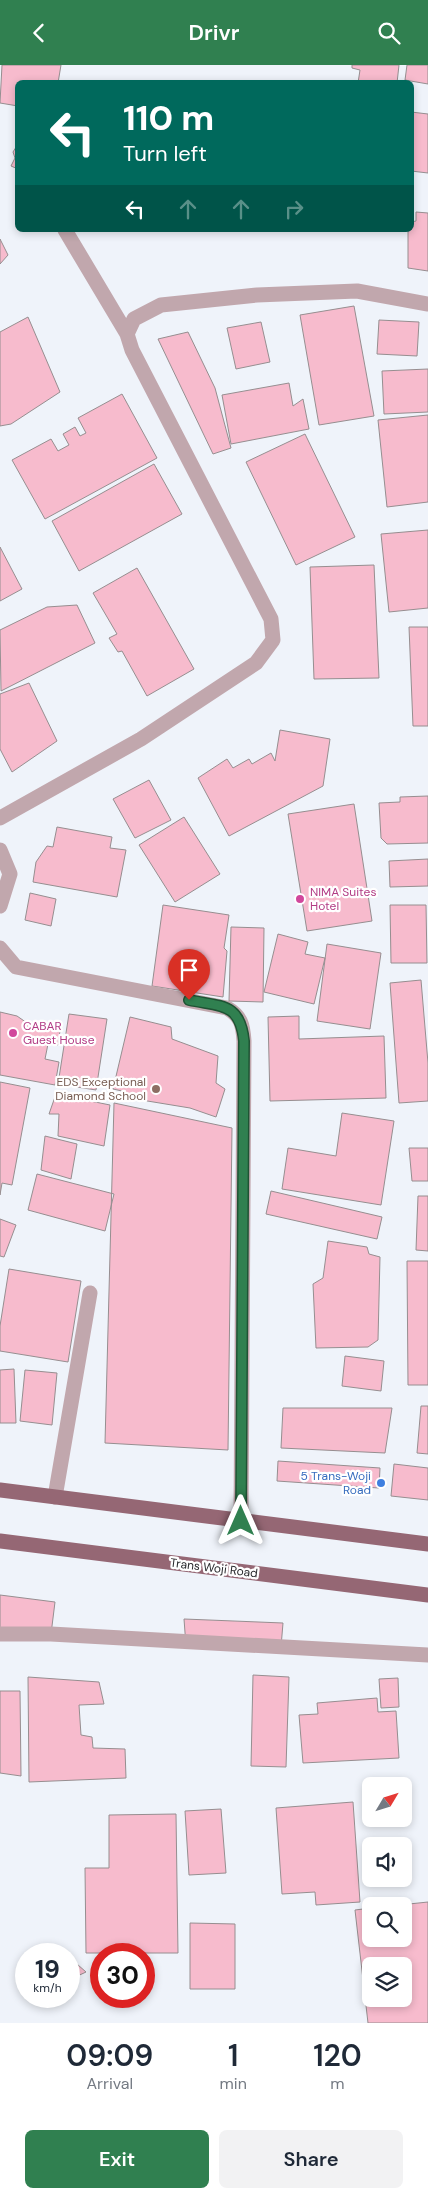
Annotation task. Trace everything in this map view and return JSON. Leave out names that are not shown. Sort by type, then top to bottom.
[{"type":"main road","points":[[0,1490],[428,1544]]},
{"type":"main road","name":"Trans Woji Road","points":[[0,1541],[428,1595]]},
{"type":"street","points":[[0,818],[141,739],[256,663],[273,640],[271,619],[132,350],[127,335],[66,232]]},
{"type":"street","points":[[127,335],[134,319],[161,305],[257,295],[357,291],[428,304]]},
{"type":"street","points":[[0,850],[10,874],[0,906]]},
{"type":"street","points":[[0,948],[16,967],[227,1008],[236,1013],[242,1024],[244,1041],[241,1521]]},
{"type":"street","points":[[55,1497],[90,1293]]},
{"type":"street","points":[[0,1634],[50,1634],[428,1655]]},
{"type":"building","points":[[2,65],[61,65],[58,80],[15,80],[15,106],[0,103]]},
{"type":"building","points":[[352,65],[399,65],[397,80],[358,80],[360,70],[352,68]]},
{"type":"building","points":[[407,65],[428,65],[428,84],[414,82],[414,80],[405,80]]},
{"type":"building","points":[[414,112],[428,114],[428,173],[414,171]]},
{"type":"building","points":[[15,158],[15,168],[11,166]]},
{"type":"building","points":[[416,212],[428,213],[428,271],[408,268],[408,232],[414,232],[414,221],[416,221]]},
{"type":"building","points":[[0,239],[8,255],[0,264]]},
{"type":"building","points":[[354,306],[374,416],[319,425],[300,315]]},
{"type":"building","points":[[28,317],[60,392],[11,424],[0,426],[0,332]]},
{"type":"building","points":[[379,320],[419,322],[417,356],[377,354]]},
{"type":"building","points":[[261,322],[270,362],[236,369],[227,328]]},
{"type":"building","points":[[188,332],[215,388],[231,448],[213,454],[158,339]]},
{"type":"building","points":[[428,369],[428,412],[384,414],[382,371]]},
{"type":"building","points":[[289,383],[293,406],[303,399],[309,429],[231,444],[222,395]]},
{"type":"building","points":[[122,394],[157,458],[45,519],[12,460],[51,439],[58,451],[69,445],[63,434],[75,427],[80,436],[86,433],[78,418]]},
{"type":"building","points":[[428,415],[428,502],[387,507],[378,420]]},
{"type":"building","points":[[305,434],[355,537],[296,565],[246,462]]},
{"type":"building","points":[[154,464],[182,514],[79,571],[52,521]]},
{"type":"building","points":[[428,530],[428,608],[389,612],[381,534]]},
{"type":"building","points":[[0,547],[22,589],[0,601]]},
{"type":"building","points":[[374,565],[379,678],[314,679],[310,567]]},
{"type":"building","points":[[137,568],[194,669],[147,696],[122,651],[118,652],[109,638],[117,634],[93,593]]},
{"type":"building","points":[[77,605],[95,643],[1,691],[0,630],[47,607]]},
{"type":"building","points":[[409,627],[428,627],[428,726],[413,726]]},
{"type":"building","points":[[29,683],[57,741],[12,772],[0,749],[0,694]]},
{"type":"building","points":[[280,730],[330,739],[323,786],[229,836],[198,778],[227,759],[233,768],[249,759],[252,764],[271,753],[275,761]]},
{"type":"building","points":[[149,780],[171,820],[135,838],[113,799]]},
{"type":"building","points":[[428,796],[428,843],[387,844],[381,838],[379,803],[400,802],[400,797]]},
{"type":"building","points":[[354,804],[372,921],[307,931],[288,814]]},
{"type":"building","points":[[184,817],[220,874],[175,902],[139,845]]},
{"type":"building","points":[[57,827],[112,837],[110,848],[126,850],[117,897],[33,882],[36,862],[47,846],[53,847]]},
{"type":"building","points":[[428,859],[428,886],[390,887],[389,861]]},
{"type":"building","points":[[30,893],[56,899],[51,926],[25,920]]},
{"type":"building","points":[[163,905],[229,915],[224,948],[227,951],[223,997],[152,986]]},
{"type":"building","points":[[390,905],[426,905],[427,963],[391,963]]},
{"type":"building","points":[[231,927],[264,928],[263,1002],[229,1001]]},
{"type":"building","points":[[278,934],[308,942],[305,954],[325,958],[314,1004],[264,992]]},
{"type":"building","points":[[327,944],[381,953],[370,1029],[317,1021]]},
{"type":"building","points":[[421,980],[428,1063],[428,1101],[399,1103],[390,983]]},
{"type":"building","points":[[0,1012],[17,1016],[30,1025],[60,1031],[58,1045],[48,1044],[45,1059],[59,1062],[55,1085],[0,1075]]},
{"type":"building","points":[[69,1014],[107,1019],[96,1090],[58,1084]]},
{"type":"building","points":[[299,1016],[299,1039],[384,1036],[386,1098],[270,1101],[268,1017]]},
{"type":"building","points":[[130,1017],[171,1027],[172,1039],[218,1056],[216,1083],[225,1089],[216,1117],[190,1108],[123,1097],[122,1091],[113,1089]]},
{"type":"building","points":[[0,1082],[30,1088],[12,1185],[2,1183],[0,1195]]},
{"type":"building","points":[[56,1094],[110,1105],[104,1146],[58,1136],[59,1114],[49,1114]]},
{"type":"building","points":[[114,1103],[232,1128],[228,1450],[105,1443]]},
{"type":"building","points":[[342,1113],[394,1121],[381,1205],[282,1189],[288,1148],[336,1156]]},
{"type":"building","points":[[45,1136],[77,1144],[71,1179],[41,1170]]},
{"type":"building","points":[[409,1148],[428,1148],[428,1181],[412,1181]]},
{"type":"building","points":[[37,1174],[114,1194],[105,1231],[28,1210]]},
{"type":"building","points":[[271,1191],[382,1217],[377,1239],[266,1214]]},
{"type":"building","points":[[418,1196],[428,1196],[428,1251],[416,1250]]},
{"type":"building","points":[[0,1219],[16,1225],[4,1257],[0,1256]]},
{"type":"building","points":[[328,1241],[367,1247],[369,1254],[380,1257],[378,1340],[368,1347],[316,1348],[313,1284],[323,1278]]},
{"type":"building","points":[[407,1261],[428,1261],[428,1385],[408,1385]]},
{"type":"building","points":[[9,1269],[81,1281],[68,1362],[0,1351],[0,1326]]},
{"type":"building","points":[[345,1356],[384,1361],[381,1391],[342,1386]]},
{"type":"building","points":[[14,1369],[16,1423],[0,1423],[0,1370]]},
{"type":"building","points":[[25,1370],[57,1373],[52,1425],[20,1421]]},
{"type":"building","points":[[421,1406],[428,1406],[428,1454],[417,1453]]},
{"type":"building","points":[[283,1408],[392,1408],[385,1453],[281,1448]]},
{"type":"building","points":[[278,1461],[380,1468],[379,1488],[277,1481]]},
{"type":"building","points":[[394,1464],[428,1468],[428,1500],[391,1496]]},
{"type":"building","points":[[0,1595],[55,1602],[51,1634],[0,1629]]},
{"type":"building","points":[[184,1619],[283,1623],[281,1647],[186,1646]]},
{"type":"building","points":[[253,1675],[289,1677],[286,1767],[251,1766]]},
{"type":"building","points":[[28,1677],[99,1682],[104,1704],[79,1705],[81,1735],[92,1737],[93,1748],[125,1749],[126,1778],[29,1782]]},
{"type":"building","points":[[398,1678],[399,1707],[381,1708],[379,1679]]},
{"type":"building","points":[[0,1691],[20,1691],[21,1776],[0,1773]]},
{"type":"building","points":[[377,1698],[378,1712],[396,1711],[399,1758],[303,1763],[299,1715],[318,1714],[317,1703]]},
{"type":"building","points":[[353,1802],[360,1902],[316,1905],[315,1892],[282,1894],[276,1808]]},
{"type":"building","points":[[221,1809],[226,1873],[189,1875],[185,1811]]},
{"type":"building","points":[[176,1814],[178,1953],[155,1953],[155,1943],[90,1943],[90,1953],[86,1953],[85,1868],[109,1868],[109,1815]]},
{"type":"building","points":[[428,1902],[428,2023],[368,2023],[366,2007],[412,2007],[412,1957],[362,1957],[362,1971],[355,1910],[362,1909],[362,1947],[412,1947],[412,1904]]},
{"type":"building","points":[[190,1923],[235,1924],[235,1989],[190,1989]]},
{"type":"building","points":[[80,1967],[86,1972],[80,1975]]},
{"type":"place","name":"NIMA Suites Hotel","points":[[300,899]]},
{"type":"place","name":"CABAR Guest House","points":[[13,1033]]},
{"type":"place","name":"EDS Exceptional Diamond School","points":[[156,1089]]},
{"type":"place","name":"5 Trans-Woji Road","points":[[381,1483]]},
{"type":"route","points":[[189,1000],[227,1008],[236,1013],[242,1024],[244,1041],[241,1521]]}]
